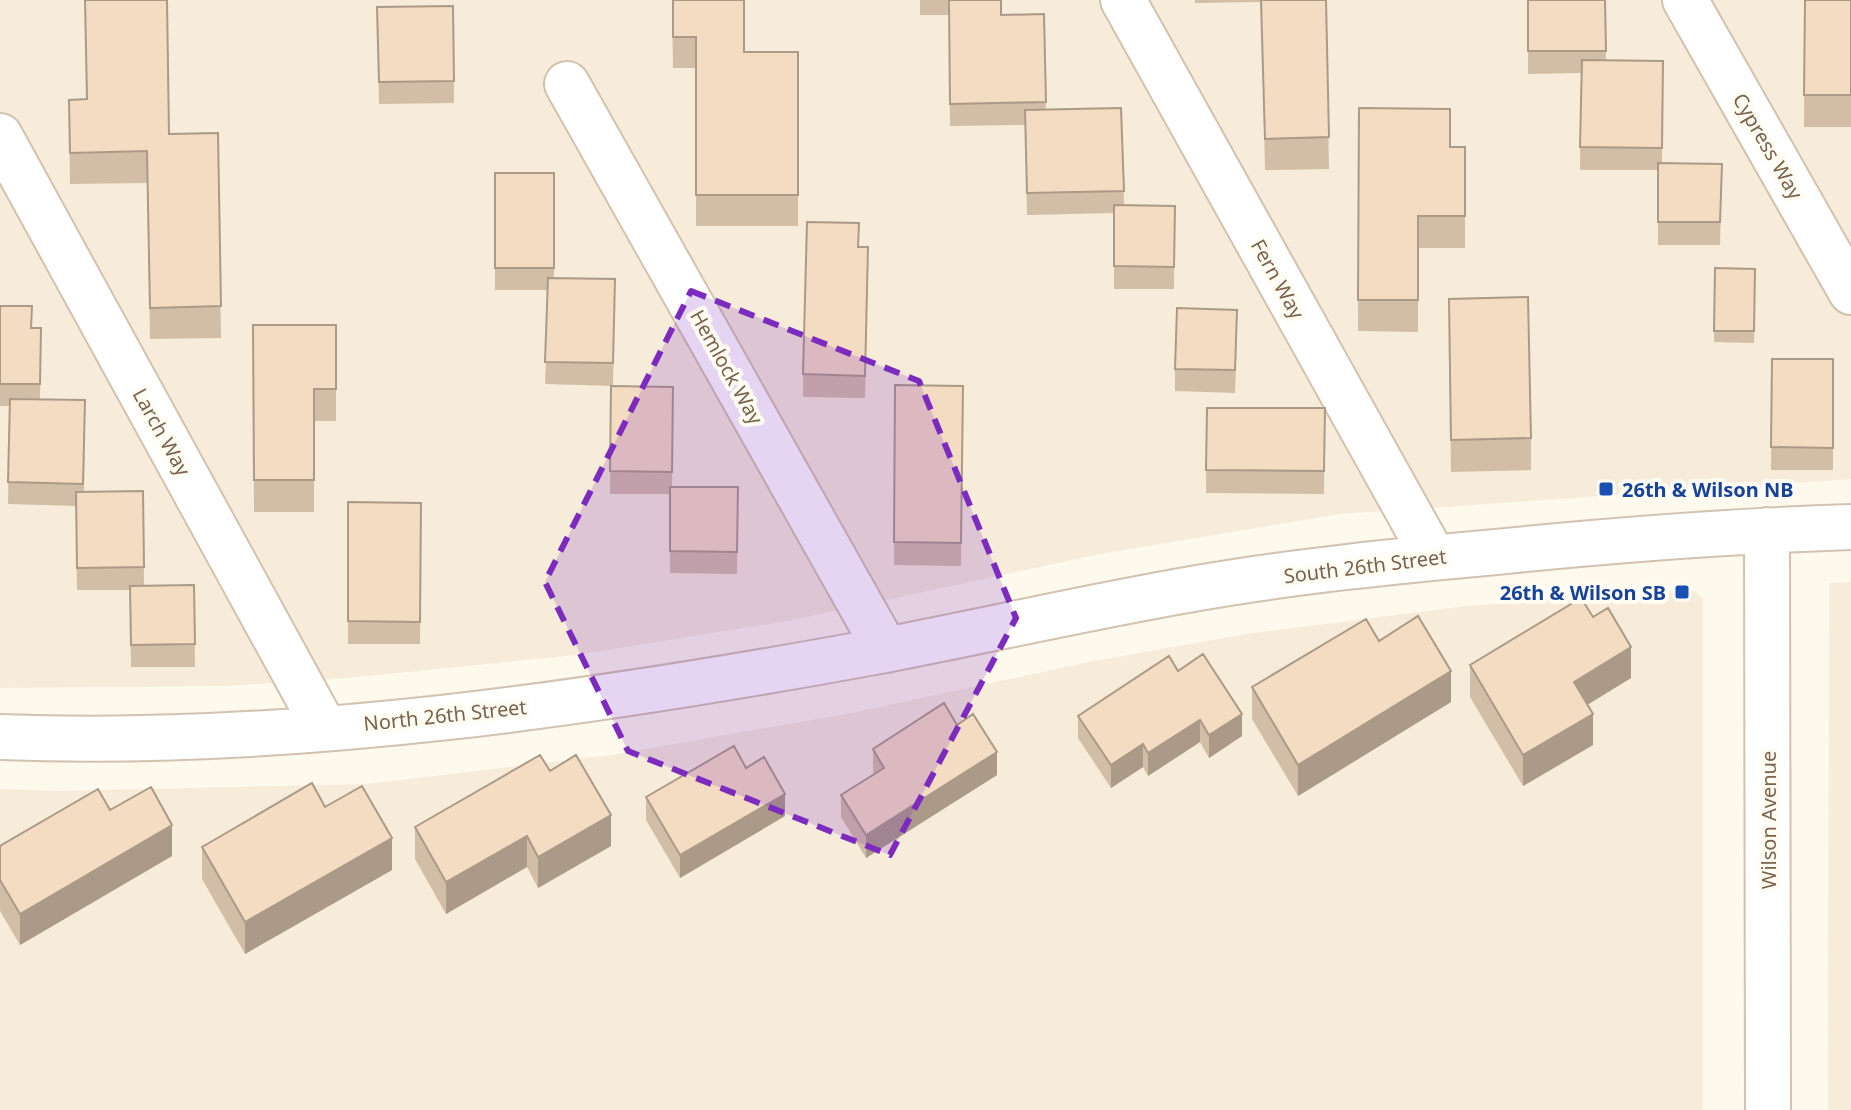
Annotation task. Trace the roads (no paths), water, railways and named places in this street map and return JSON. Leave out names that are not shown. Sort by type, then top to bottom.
[{"type":"street","name":"Fern Way","points":[[1123,0],[1434,558]]},
{"type":"street","name":"Cypress Way","points":[[1685,0],[1851,292]]},
{"type":"street","name":"Hemlock Way","points":[[567,84],[886,650]]},
{"type":"street","name":"Larch Way","points":[[0,136],[324,727]]},
{"type":"street","name":"South 26th Street","points":[[886,650],[1196,589],[1343,565],[1664,536],[1851,527]]},
{"type":"street","name":"Wilson Avenue","points":[[1767,530],[1768,1110]]},
{"type":"street","name":"North 26th Street","points":[[0,737],[78,740],[214,735],[504,711],[886,650]]},
{"type":"place","name":"26th & Wilson NB","points":[[1606,489]]},
{"type":"place","name":"26th & Wilson SB","points":[[1682,592]]}]
